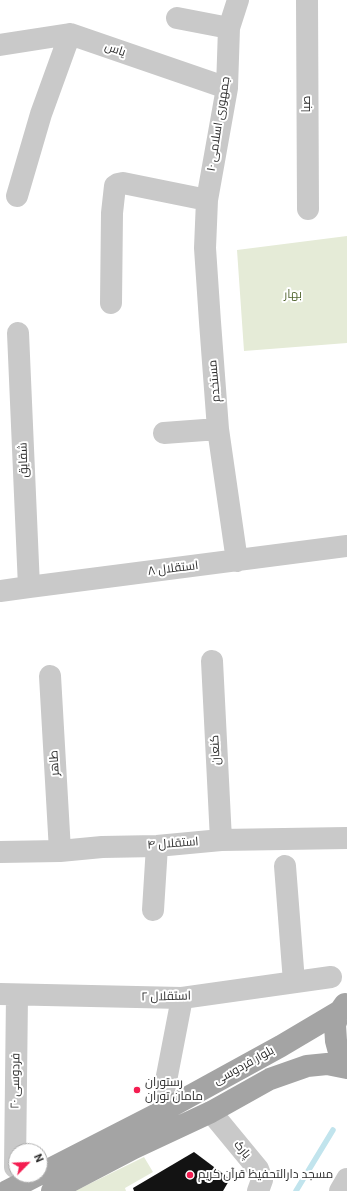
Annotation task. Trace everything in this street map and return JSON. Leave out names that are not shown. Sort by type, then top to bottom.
[{"type":"main road","points":[[344,1006],[336,1026],[336,1041],[340,1056],[347,1067]]},
{"type":"main road","name":"بلوار فردوسی","points":[[48,1169],[156,1115],[281,1046],[344,1006]]},
{"type":"main road","name":"بلوار فردوسی","points":[[52,1191],[134,1148],[210,1112],[270,1079],[307,1066],[327,1064],[347,1067]]},
{"type":"main road","name":"بلوار فردوسی","points":[[7,1191],[22,1183]]},
{"type":"street","name":"جمهوری اسلامی ۱۰","points":[[207,200],[227,88],[229,28],[238,0]]},
{"type":"street","name":"صبا","points":[[307,0],[308,209]]},
{"type":"street","points":[[177,18],[229,28]]},
{"type":"street","points":[[17,196],[41,114],[70,34]]},
{"type":"street","name":"یاس","points":[[0,45],[70,34],[227,88]]},
{"type":"street","points":[[111,303],[112,213],[115,186],[118,184],[123,184],[207,200]]},
{"type":"street","name":"مستخدم","points":[[207,200],[206,248],[218,429],[237,561]]},
{"type":"street","name":"شقایق","points":[[18,333],[29,586]]},
{"type":"street","points":[[164,433],[218,429]]},
{"type":"street","name":"استقلال ۸","points":[[0,592],[29,586],[347,546]]},
{"type":"street","name":"کنعان","points":[[212,661],[221,840]]},
{"type":"street","name":"طاهر","points":[[50,676],[60,851]]},
{"type":"street","name":"استقلال ۴","points":[[0,852],[60,851],[102,847],[157,846],[221,840],[347,838]]},
{"type":"street","points":[[153,910],[157,846]]},
{"type":"street","points":[[285,866],[294,982]]},
{"type":"street","name":"استقلال ۲","points":[[8,995],[182,998],[331,977]]},
{"type":"street","name":"فردوسی ۲۰","points":[[8,995],[14,1143]]},
{"type":"street","points":[[164,1086],[182,998]]},
{"type":"street","name":"پارک","points":[[210,1112],[258,1169],[262,1180],[258,1191]]},
{"type":"street","points":[[340,1191],[347,1179]]},
{"type":"green space","name":"بهار","points":[[347,236],[347,343],[244,351],[237,250]]},
{"type":"green space","points":[[144,1157],[153,1172],[125,1188],[126,1191],[75,1191]]},
{"type":"building","name":"مسجد دارالتحفیظ قرآن کریم","points":[[194,1152],[230,1179],[223,1191],[134,1191],[133,1188]]},
{"type":"waterway","points":[[296,1191],[333,1130]]},
{"type":"place","name":"رستوران مامان توران","points":[[137,1090]]},
{"type":"place","name":"مسجد دارالتحفیظ قرآن کریم","points":[[190,1175]]}]
